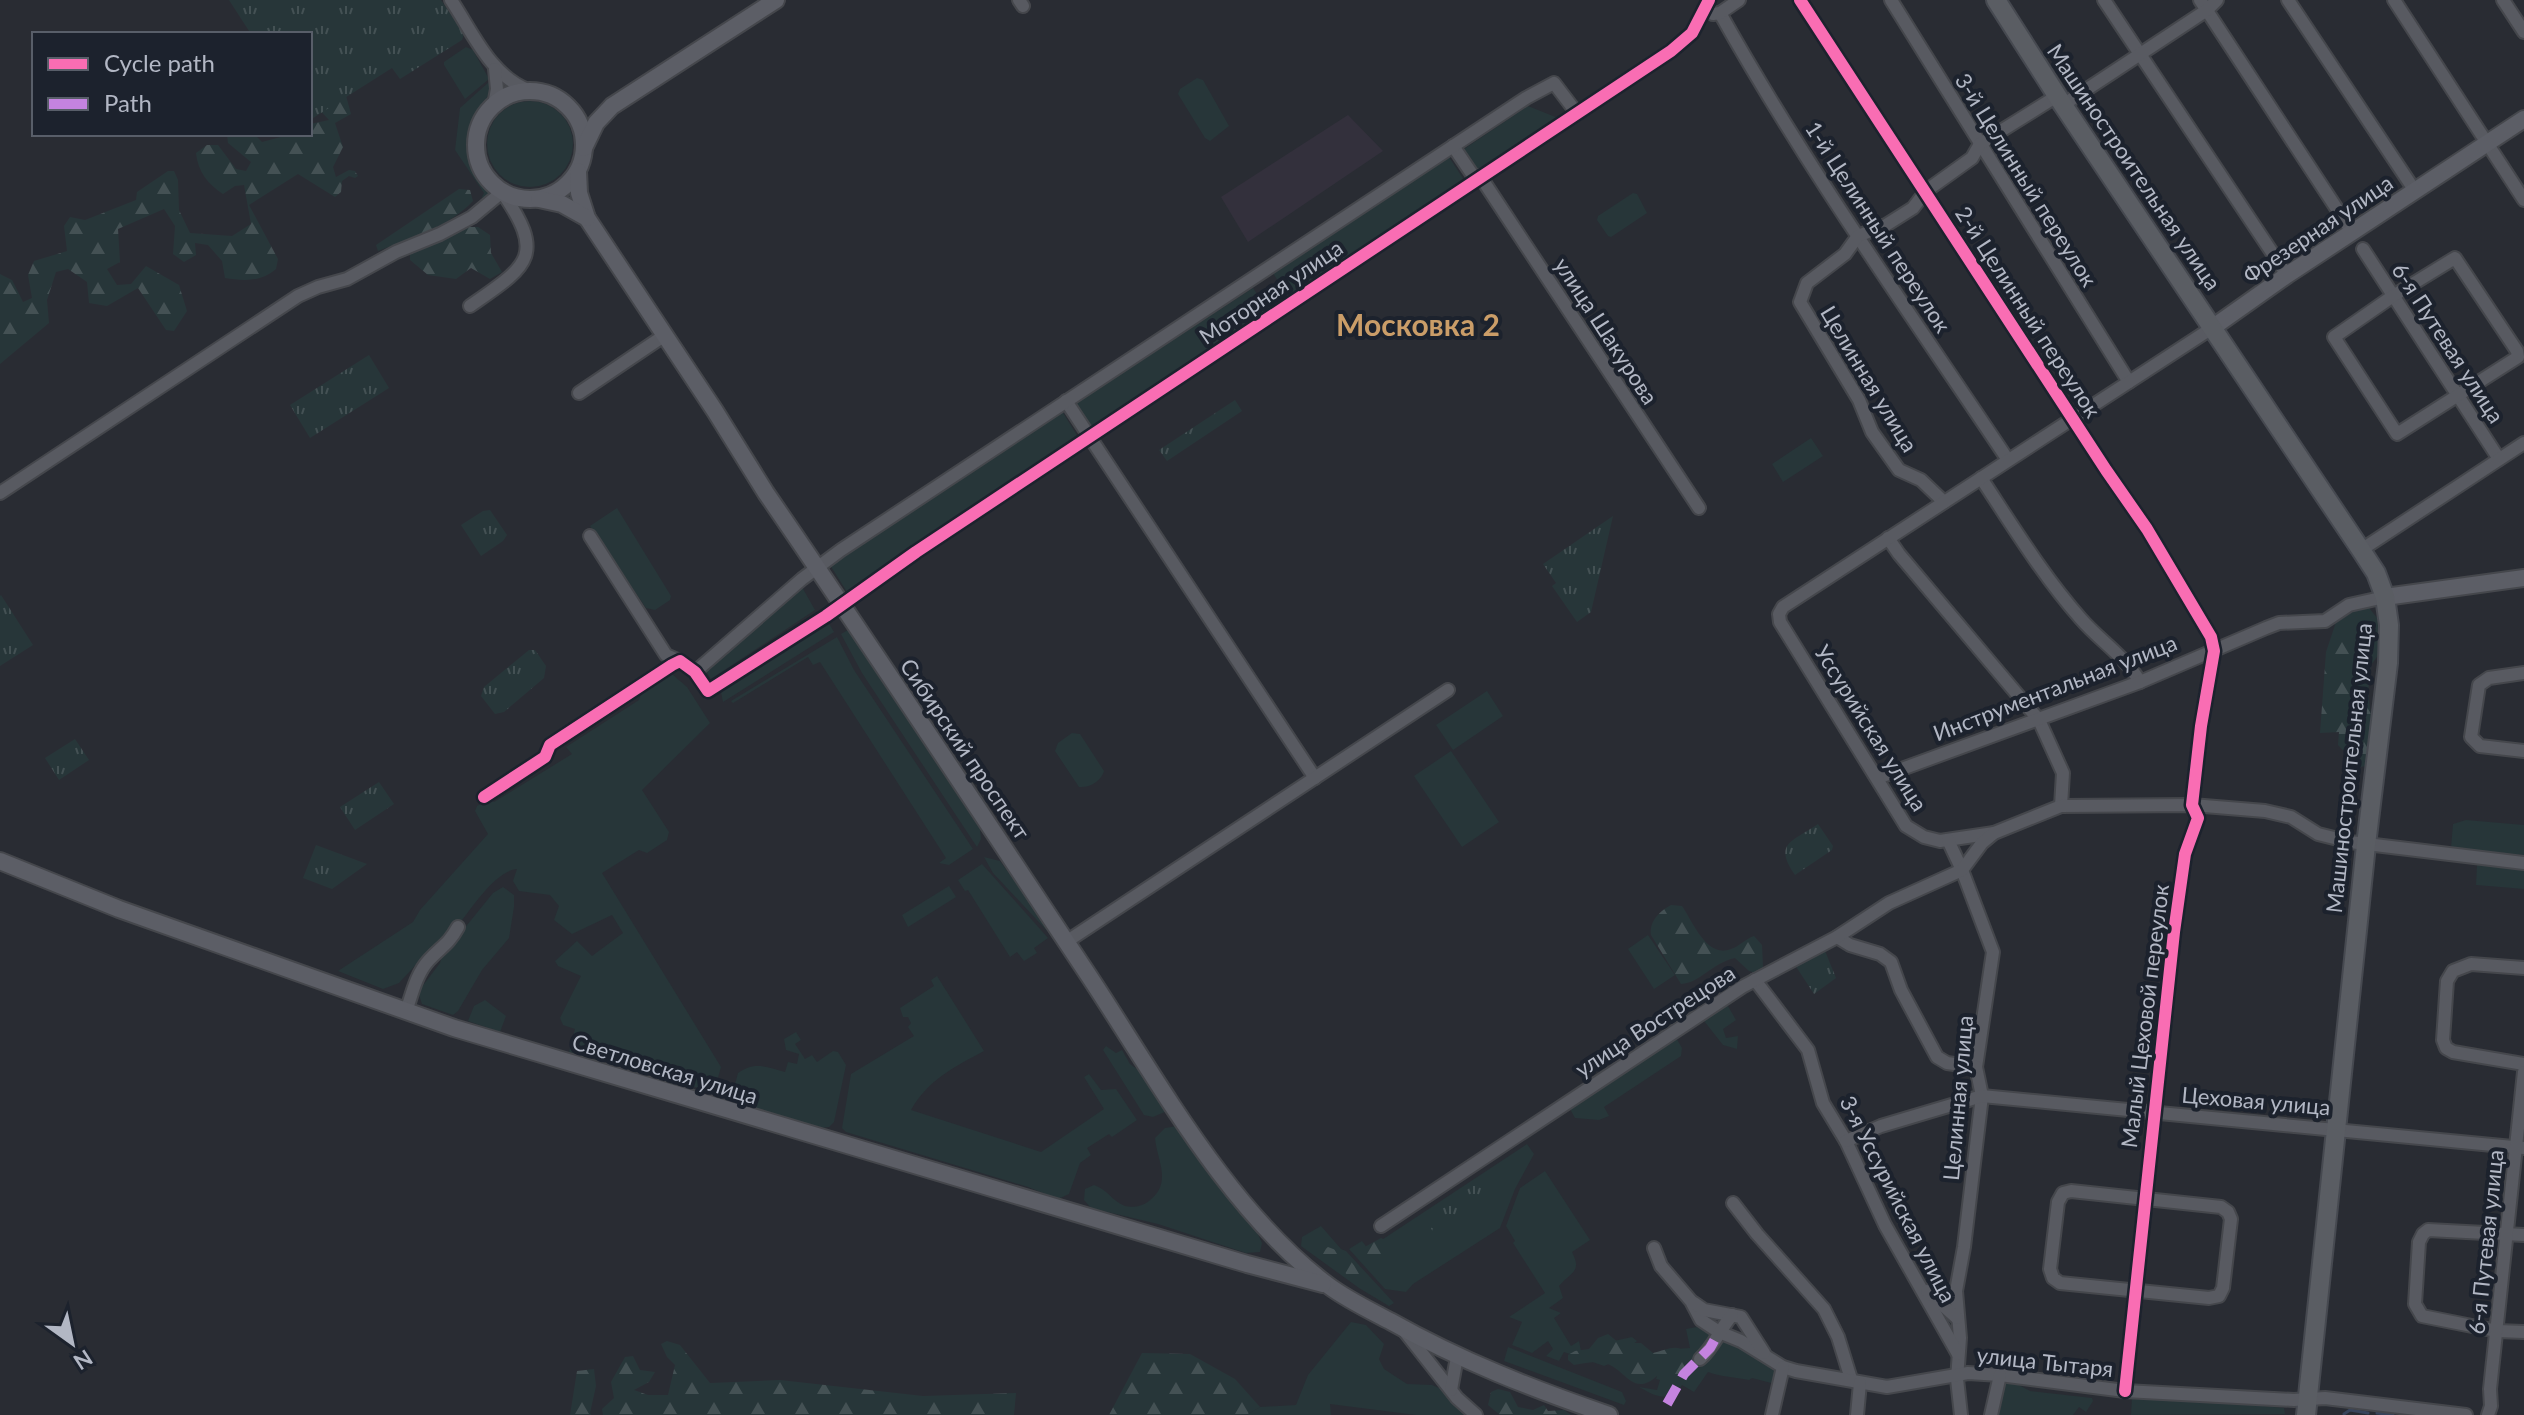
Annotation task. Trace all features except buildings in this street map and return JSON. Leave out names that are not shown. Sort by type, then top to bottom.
[{"type":"main road","points":[[571,109],[599,111],[612,106],[776,0]]},
{"type":"main road","name":"Машиностроительная улица","points":[[1996,0],[2376,573],[2385,597],[2389,625],[2388,663],[2307,1408]]},
{"type":"main road","points":[[584,148],[583,135],[571,109],[556,98],[528,90],[512,94],[494,105],[483,119],[476,152],[481,168],[502,192],[517,198],[562,204],[587,218]]},
{"type":"main road","points":[[587,218],[579,193],[578,171],[584,148],[596,123],[612,106]]},
{"type":"main road","name":"Фрезерная улица","points":[[2212,328],[2524,119]]},
{"type":"main road","points":[[539,199],[563,187],[578,171]]},
{"type":"main road","name":"Сибирский проспект","points":[[587,218],[1224,1178],[1253,1216],[1286,1250],[1329,1286]]},
{"type":"main road","name":"Инструментальная улица","points":[[2385,597],[2524,578]]},
{"type":"main road","name":"Светловская улица","points":[[0,861],[119,909],[406,1012],[747,1117],[1329,1286]]},
{"type":"main road","points":[[1329,1286],[1457,1357],[1518,1384],[1609,1415]]},
{"type":"street","points":[[451,0],[495,69],[515,85],[528,90]]},
{"type":"street","name":"Моторная улица","points":[[1576,112],[1554,83],[1453,146],[817,568],[695,672],[708,691],[842,605],[1681,43],[1702,16],[1709,0]]},
{"type":"street","points":[[1702,16],[1720,13],[1739,0]]},
{"type":"street","name":"2-й Целинный переулок","points":[[1800,0],[2190,597],[2205,624],[2214,651]]},
{"type":"street","name":"3-й Целинный переулок","points":[[1891,0],[2129,382]]},
{"type":"street","points":[[2104,0],[2287,275]]},
{"type":"street","points":[[1858,236],[1886,225],[1913,208],[1926,191],[1972,158],[1980,144],[2141,55],[2204,5],[2217,0]]},
{"type":"street","points":[[2288,0],[2415,191]]},
{"type":"street","points":[[2394,0],[2524,200]]},
{"type":"street","points":[[2503,0],[2520,17],[2524,32]]},
{"type":"street","points":[[2204,5],[2352,232]]},
{"type":"street","name":"1-й Целинный переулок","points":[[1720,13],[1749,66],[1858,236],[2008,460]]},
{"type":"street","points":[[494,105],[497,89],[495,69]]},
{"type":"street","name":"улица Шакурова","points":[[1453,146],[1478,178],[1699,508]]},
{"type":"street","points":[[0,493],[298,296],[347,279],[396,252],[440,234],[472,217],[502,192],[518,214],[528,240],[528,250],[513,274],[470,306]]},
{"type":"street","name":"Целинная улица","points":[[1858,236],[1845,254],[1807,283],[1800,302],[1859,400],[1872,432],[1899,470],[1921,480],[1944,502]]},
{"type":"street","name":"6-я Путевая улица","points":[[2363,249],[2499,459]]},
{"type":"street","points":[[2455,258],[2518,357],[2397,434],[2334,337],[2393,296],[2455,258]]},
{"type":"street","name":"Фрезерная улица","points":[[1779,614],[1783,607],[2212,328]]},
{"type":"street","points":[[579,393],[665,335]]},
{"type":"street","points":[[1066,401],[1315,778]]},
{"type":"street","points":[[2361,550],[2524,443]]},
{"type":"street","points":[[1981,478],[2048,577],[2081,619],[2133,670],[2140,682]]},
{"type":"street","points":[[590,536],[666,655],[695,672]]},
{"type":"street","points":[[1888,538],[2039,720],[2063,773],[2061,806]]},
{"type":"street","name":"Инструментальная улица","points":[[1877,778],[2140,682],[2279,623],[2325,621],[2349,605],[2385,597]]},
{"type":"street","name":"Уссурийская улица","points":[[1779,614],[1780,622],[1813,671],[1852,742],[1911,831],[1924,837],[1948,840],[1994,833]]},
{"type":"street","name":"Малый Цеховой переулок","points":[[2125,1391],[2154,1111],[2185,854],[2198,818],[2192,805],[2214,651]]},
{"type":"street","points":[[484,797],[545,757],[550,745],[680,661]]},
{"type":"street","points":[[2524,673],[2489,678],[2479,685],[2471,737],[2480,746],[2524,751]]},
{"type":"street","points":[[1066,942],[1448,690]]},
{"type":"street","points":[[1962,870],[1982,843],[1994,833],[2061,806],[2192,805],[2279,814],[2291,817],[2318,834],[2366,845],[2524,863]]},
{"type":"street","name":"Целинная улица","points":[[1948,840],[1993,952],[1976,1067],[1982,1096],[1956,1291],[1957,1386],[1961,1415]]},
{"type":"street","name":"улица Вострецова","points":[[1381,1226],[1755,980],[1837,937],[1870,913],[1962,870]]},
{"type":"street","points":[[406,1012],[420,973],[430,959],[449,944],[458,927]]},
{"type":"street","points":[[1837,937],[1850,945],[1880,954],[1891,962],[1901,990],[1941,1060],[1976,1067]]},
{"type":"street","points":[[2524,968],[2471,964],[2453,971],[2447,981],[2443,1040],[2446,1048],[2453,1052],[2524,1064]]},
{"type":"street","name":"3-я Уссурийская улица","points":[[1755,980],[1808,1050],[1823,1103],[1846,1141],[1885,1225],[1958,1355]]},
{"type":"street","name":"6-я Путевая улица","points":[[2488,1415],[2507,1233],[2520,1147],[2524,1072]]},
{"type":"street","name":"Цеховая улица","points":[[1846,1141],[1881,1126],[1982,1096],[2520,1147]]},
{"type":"street","points":[[2071,1191],[2221,1207],[2228,1212],[2231,1219],[2223,1288],[2219,1296],[2209,1298],[2136,1291],[2060,1283],[2053,1278],[2050,1269],[2058,1202],[2063,1193],[2071,1191]]},
{"type":"street","points":[[1733,1203],[1824,1309],[1856,1381],[1857,1415]]},
{"type":"street","points":[[2524,1235],[2428,1230],[2419,1242],[2415,1304],[2422,1316],[2497,1331],[2524,1332]]},
{"type":"street","name":"улица Тытаря","points":[[1654,1248],[1661,1266],[1691,1301],[1701,1320],[1783,1367],[1811,1374],[1887,1387],[1958,1374],[2000,1375],[2125,1391],[2307,1408],[2325,1398],[2466,1415]]},
{"type":"street","points":[[1921,1285],[1957,1318]]},
{"type":"street","name":"улица Тытаря","points":[[1691,1301],[1704,1310],[1732,1315],[1745,1321],[1757,1345],[1769,1358]]},
{"type":"street","points":[[1700,1359],[1732,1315]]},
{"type":"street","points":[[1402,1328],[1451,1390],[1476,1415]]},
{"type":"street","points":[[1451,1390],[1457,1357]]},
{"type":"street","points":[[1772,1415],[1783,1367]]},
{"type":"street","points":[[1991,1415],[2000,1375]]},
{"type":"shaded area","points":[[1348,115],[1383,151],[1248,242],[1221,197]]},
{"type":"green space","points":[[229,0],[441,0],[464,34],[462,40],[400,79],[392,68],[312,119],[312,32],[250,32]]},
{"type":"green space","points":[[466,47],[473,50],[489,79],[465,99],[444,62]]},
{"type":"green space","points":[[1197,78],[1203,80],[1229,126],[1210,141],[1205,138],[1178,94],[1180,89]]},
{"type":"green space","points":[[489,82],[488,97],[475,116],[469,136],[476,166],[494,192],[485,203],[484,193],[455,150],[460,108]]},
{"type":"green space","points":[[345,92],[351,114],[335,123],[343,147],[333,167],[336,177],[349,170],[355,171],[358,176],[349,176],[342,181],[341,192],[335,197],[298,174],[249,205],[278,259],[276,269],[252,280],[225,278],[222,261],[208,245],[195,243],[196,255],[184,262],[173,254],[175,226],[164,209],[118,229],[120,262],[107,269],[117,285],[131,284],[146,266],[179,285],[187,311],[174,331],[166,330],[138,288],[107,306],[89,303],[87,282],[68,269],[56,272],[47,300],[49,323],[0,364],[0,274],[12,280],[23,302],[32,298],[28,275],[34,261],[67,251],[64,226],[70,217],[85,220],[136,200],[137,192],[168,171],[174,171],[178,180],[179,210],[190,233],[232,236],[251,224],[244,185],[235,186],[223,194],[205,177],[196,153],[207,145],[218,145],[236,169],[246,171],[251,162],[228,143],[227,136],[256,136],[262,142],[284,136],[312,136],[312,124],[329,120],[316,106]]},
{"type":"green space","points":[[530,101],[554,108],[566,120],[573,144],[566,168],[554,180],[530,187],[506,180],[494,168],[487,144],[494,120],[506,108]]},
{"type":"green space","points":[[1528,106],[1558,118],[1479,171],[1464,149]]},
{"type":"green space","points":[[1449,157],[1464,180],[1288,297],[1273,273]]},
{"type":"green space","points":[[459,189],[470,190],[473,201],[463,210],[428,231],[378,251],[376,245]]},
{"type":"green space","points":[[1633,193],[1637,194],[1647,213],[1608,236],[1597,220],[1598,216]]},
{"type":"green space","points":[[461,227],[478,227],[490,235],[491,253],[502,272],[490,279],[471,268],[456,279],[428,275],[410,260],[410,250]]},
{"type":"green space","points":[[1253,288],[1270,314],[1090,432],[1073,405]]},
{"type":"green space","points":[[369,355],[389,388],[310,438],[290,405]]},
{"type":"green space","points":[[1235,400],[1242,411],[1167,461],[1159,450]]},
{"type":"green space","points":[[1062,411],[1078,437],[847,592],[830,565]]},
{"type":"green space","points":[[1811,438],[1823,456],[1783,482],[1772,464]]},
{"type":"green space","points":[[617,508],[671,596],[655,610],[646,608],[590,526]]},
{"type":"green space","points":[[490,510],[507,535],[481,556],[461,525]]},
{"type":"green space","points":[[1613,516],[1591,612],[1577,622],[1552,586],[1556,583],[1543,564]]},
{"type":"green space","points":[[802,587],[815,610],[711,679],[706,671]]},
{"type":"green space","points":[[0,596],[33,645],[0,666]]},
{"type":"green space","points":[[2358,607],[2369,608],[2381,629],[2379,654],[2371,665],[2368,692],[2371,716],[2368,766],[2359,767],[2338,745],[2339,732],[2320,733],[2326,652],[2337,619]]},
{"type":"green space","points":[[827,620],[834,632],[723,702],[723,686]]},
{"type":"green space","points":[[848,630],[980,829],[981,839],[977,847],[862,673],[841,634]]},
{"type":"green space","points":[[837,637],[854,670],[973,849],[949,865],[939,863],[946,858],[820,662],[813,665],[808,657],[733,703],[731,701]]},
{"type":"green space","points":[[529,650],[535,650],[546,666],[544,678],[504,712],[495,714],[481,696],[484,687]]},
{"type":"green space","points":[[661,675],[673,675],[687,687],[710,723],[642,790],[669,832],[667,840],[647,853],[639,850],[602,873],[721,1067],[716,1085],[704,1090],[671,1079],[647,1065],[617,1064],[569,1052],[575,1029],[563,1025],[560,1018],[581,976],[558,966],[555,961],[577,941],[592,956],[623,933],[612,915],[572,934],[554,920],[559,906],[550,895],[519,891],[513,881],[517,869],[493,882],[460,923],[451,927],[399,983],[383,989],[338,971],[413,922],[420,910],[488,834],[475,811],[477,806],[489,799],[494,802],[572,754],[566,747],[639,700],[644,686]]},
{"type":"green space","points":[[1487,691],[1503,716],[1453,750],[1436,725]]},
{"type":"green space","points":[[1072,733],[1080,734],[1104,771],[1098,781],[1091,785],[1079,787],[1055,751],[1058,743]]},
{"type":"green space","points":[[75,739],[89,760],[59,780],[45,758]]},
{"type":"green space","points":[[1451,751],[1499,822],[1462,847],[1414,776]]},
{"type":"green space","points":[[379,782],[394,804],[355,830],[340,807]]},
{"type":"green space","points":[[2466,820],[2524,825],[2524,855],[2451,848],[2453,824]]},
{"type":"green space","points":[[1818,824],[1833,846],[1832,850],[1795,875],[1786,856],[1788,844]]},
{"type":"green space","points":[[316,845],[367,864],[332,889],[303,878]]},
{"type":"green space","points":[[984,857],[1000,861],[1053,933],[1050,934],[993,873]]},
{"type":"green space","points":[[982,864],[1048,938],[1034,948],[1037,953],[1024,961],[1017,952],[1010,957],[968,890],[965,891],[958,880]]},
{"type":"green space","points":[[2477,865],[2524,868],[2524,889],[2476,885]]},
{"type":"green space","points":[[949,886],[956,897],[908,927],[902,915]]},
{"type":"green space","points":[[503,887],[514,895],[509,938],[482,970],[453,1015],[422,1004],[418,992],[442,956],[493,893]]},
{"type":"green space","points":[[1671,905],[1682,906],[1702,937],[1715,949],[1731,949],[1754,936],[1762,945],[1763,968],[1757,973],[1749,971],[1735,958],[1681,984],[1651,935],[1656,917]]},
{"type":"green space","points":[[1648,935],[1675,975],[1654,989],[1628,949]]},
{"type":"green space","points":[[1823,946],[1836,978],[1814,994],[1795,965]]},
{"type":"green space","points":[[937,976],[984,1051],[934,1082],[911,1110],[1041,1152],[1104,1109],[1084,1077],[1089,1074],[1101,1090],[1116,1089],[1137,1120],[1112,1137],[1109,1134],[1087,1148],[1091,1155],[1080,1163],[1069,1194],[1058,1199],[1028,1187],[846,1132],[842,1128],[851,1074],[914,1036],[908,1027],[911,1023],[908,1017],[903,1017],[900,1008],[934,986],[931,980]]},
{"type":"green space","points":[[485,1000],[506,1016],[500,1032],[468,1021],[474,1006]]},
{"type":"green space","points":[[1725,1001],[1736,1020],[1723,1029],[1726,1038],[1738,1036],[1737,1049],[1723,1045],[1701,1017]]},
{"type":"green space","points":[[796,1032],[801,1040],[795,1044],[805,1059],[812,1055],[817,1062],[833,1051],[838,1052],[846,1065],[834,1122],[829,1127],[821,1128],[736,1102],[734,1088],[738,1073],[744,1069],[756,1066],[785,1072],[788,1062],[797,1064],[799,1054],[786,1050],[784,1039]]},
{"type":"green space","points":[[1675,1036],[1682,1048],[1681,1056],[1604,1107],[1609,1116],[1599,1120],[1575,1118],[1570,1109],[1571,1103]]},
{"type":"green space","points":[[1106,1046],[1116,1053],[1122,1050],[1167,1111],[1153,1117],[1144,1115],[1103,1050]]},
{"type":"green space","points":[[1177,1126],[1255,1228],[1262,1243],[1260,1252],[1246,1253],[1158,1224],[1091,1208],[1084,1200],[1085,1189],[1094,1185],[1125,1206],[1138,1206],[1149,1201],[1156,1194],[1162,1179],[1155,1138],[1165,1128]]},
{"type":"green space","points":[[1527,1144],[1534,1154],[1515,1189],[1500,1228],[1413,1284],[1406,1292],[1385,1289],[1349,1249],[1362,1241],[1368,1249]]},
{"type":"green space","points":[[1545,1171],[1590,1240],[1572,1252],[1576,1268],[1559,1286],[1563,1298],[1549,1308],[1561,1313],[1554,1318],[1571,1346],[1579,1341],[1581,1351],[1592,1355],[1614,1341],[1632,1337],[1637,1341],[1614,1362],[1604,1366],[1564,1352],[1559,1361],[1546,1356],[1553,1349],[1548,1341],[1532,1353],[1512,1345],[1522,1322],[1509,1317],[1545,1293],[1513,1243],[1515,1241],[1506,1226],[1520,1188]]},
{"type":"green space","points":[[1481,1181],[1495,1205],[1438,1240],[1424,1217]]},
{"type":"green space","points":[[1321,1226],[1394,1303],[1389,1306],[1359,1288],[1301,1246],[1302,1237]]},
{"type":"green space","points":[[1381,1238],[1391,1243],[1390,1258],[1383,1265],[1368,1266],[1361,1256],[1361,1249]]},
{"type":"green space","points":[[1328,1247],[1346,1254],[1367,1276],[1366,1284],[1356,1285],[1341,1268],[1323,1258],[1321,1252]]},
{"type":"green space","points":[[1351,1322],[1366,1325],[1384,1344],[1379,1359],[1384,1369],[1407,1384],[1432,1385],[1444,1390],[1470,1415],[1416,1415],[1330,1404],[1331,1415],[1246,1415],[1260,1407],[1296,1405],[1308,1375]]},
{"type":"green space","points":[[1697,1327],[1779,1368],[1775,1384],[1708,1372],[1694,1392],[1682,1385],[1672,1395],[1662,1396],[1639,1387],[1657,1390],[1660,1380],[1656,1379],[1664,1356],[1675,1349],[1690,1348],[1686,1329]]},
{"type":"green space","points":[[1608,1334],[1619,1343],[1641,1343],[1653,1353],[1670,1348],[1680,1349],[1688,1366],[1671,1381],[1657,1376],[1641,1384],[1634,1383],[1610,1365],[1598,1362],[1574,1365],[1568,1360],[1568,1355],[1589,1349],[1598,1338]]},
{"type":"green space","points":[[667,1341],[680,1345],[710,1383],[780,1380],[923,1396],[1016,1393],[1014,1415],[603,1415],[602,1409],[614,1398],[611,1382],[625,1357],[633,1356],[640,1370],[655,1372],[649,1382],[634,1390],[648,1395],[668,1395],[675,1365],[661,1344]]},
{"type":"green space","points":[[1508,1347],[1622,1392],[1626,1401],[1624,1405],[1504,1361]]},
{"type":"green space","points":[[1142,1353],[1190,1354],[1235,1379],[1260,1407],[1246,1415],[1109,1415]]},
{"type":"green space","points":[[594,1369],[596,1386],[591,1415],[570,1415],[577,1371]]},
{"type":"green space","points":[[2004,1381],[2030,1391],[2092,1398],[2093,1401],[2086,1412],[2079,1407],[2073,1415],[1996,1415],[2001,1405]]},
{"type":"green space","points":[[1498,1389],[1510,1392],[1518,1407],[1533,1410],[1544,1405],[1548,1411],[1564,1410],[1571,1415],[1500,1415],[1488,1405],[1491,1392]]},
{"type":"green space","points":[[2132,1397],[2284,1408],[2285,1414],[2131,1415]]},
{"type":"waterway","points":[[2344,1414],[2350,1410],[2368,1413]]},
{"type":"waterway","points":[[2377,1413],[2393,1415]]},
{"type":"marked path","points":[[1667,1404],[1684,1374],[1710,1348],[1719,1332]]},
{"type":"cycle path","points":[[484,797],[545,757],[550,745],[672,665],[680,661],[695,672],[708,691],[826,616],[916,552],[1671,51],[1692,33],[1709,0]]},
{"type":"cycle path","points":[[1800,0],[2147,529],[2211,637],[2214,651],[2192,805],[2198,818],[2185,854],[2174,932],[2125,1391]]},
{"type":"district","name":"Московка 2","points":[[1418,326]]}]
